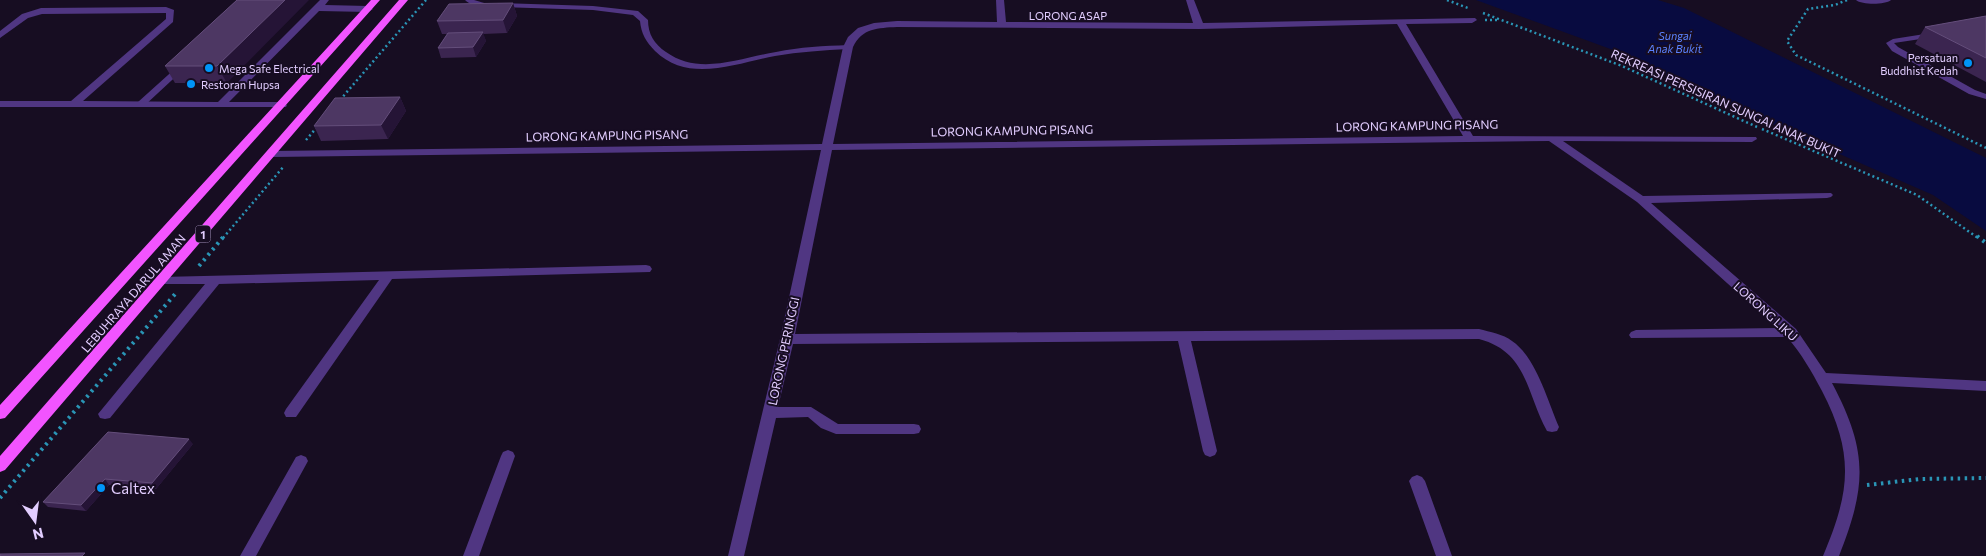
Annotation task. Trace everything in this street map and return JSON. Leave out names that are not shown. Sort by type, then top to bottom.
[{"type":"main road","name":"LEBUHRAYA DARUL AMAN","points":[[0,466],[273,154],[404,0]]},
{"type":"main road","name":"LEBUHRAYA DARUL AMAN","points":[[0,414],[372,4]]},
{"type":"street","points":[[221,104],[325,0]]},
{"type":"street","points":[[1000,0],[1002,26]]},
{"type":"street","points":[[1190,0],[1199,26]]},
{"type":"street","points":[[1860,0],[1887,0]]},
{"type":"street","points":[[317,8],[372,4]]},
{"type":"street","points":[[0,34],[25,16],[41,11],[166,10],[172,12],[170,20],[74,104]]},
{"type":"street","name":"LORONG ASAP","points":[[826,146],[848,47],[852,36],[858,30],[897,24],[1199,26],[1472,20]]},
{"type":"street","points":[[1400,22],[1470,139]]},
{"type":"street","points":[[0,104],[282,104]]},
{"type":"street","name":"LORONG KAMPUNG PISANG","points":[[273,154],[1551,138],[1752,139]]},
{"type":"street","name":"LORONG LIKU","points":[[1551,138],[1641,200],[1791,332],[1805,349],[1836,401],[1852,443],[1854,486],[1844,525],[1831,556]]},
{"type":"street","name":"LORONG PERINGGI","points":[[736,556],[770,413],[826,146]]},
{"type":"street","points":[[1641,200],[1827,195]]},
{"type":"street","points":[[161,281],[646,270]]},
{"type":"street","points":[[291,413],[387,276]]},
{"type":"street","points":[[105,414],[215,280]]},
{"type":"street","points":[[1636,335],[1791,332]]},
{"type":"street","points":[[786,339],[1479,334],[1498,339],[1512,347],[1522,361],[1552,427]]},
{"type":"street","points":[[1184,337],[1210,451]]},
{"type":"street","points":[[1822,378],[1986,386]]},
{"type":"street","points":[[770,413],[811,412],[836,429],[914,429]]},
{"type":"street","points":[[471,556],[508,456]]},
{"type":"street","points":[[248,556],[301,461]]},
{"type":"street","points":[[1417,481],[1444,556]]},
{"type":"lane","points":[[468,0],[481,5],[548,5],[635,13],[644,20],[643,30],[650,42],[663,53],[693,67],[731,64],[774,55],[848,47]]},
{"type":"lane","points":[[1940,34],[1890,43],[1904,54],[1972,92],[1986,97]]},
{"type":"lane","points":[[141,104],[190,59]]},
{"type":"path","points":[[340,101],[426,0]]},
{"type":"path","name":"REKREASI PERSISIRAN SUNGAI ANAK BUKIT","points":[[1447,0],[1622,66],[1917,196],[1986,243]]},
{"type":"path","points":[[1847,0],[1835,5],[1808,9],[1788,41],[1796,55],[1986,148]]},
{"type":"path","points":[[0,498],[320,124]]},
{"type":"path","points":[[1854,486],[1920,479],[1986,478]]},
{"type":"water","name":"Sungai Anak Bukit","points":[[1476,0],[1658,0],[1684,8],[1986,158],[1986,231],[1933,195],[1760,119],[1616,51]]},
{"type":"building","points":[[237,0],[285,0],[217,66],[165,66]]},
{"type":"building","points":[[513,3],[503,20],[437,21],[449,4]]},
{"type":"building","points":[[1986,16],[1986,58],[1925,27]]},
{"type":"building","points":[[483,32],[473,47],[438,48],[448,33]]},
{"type":"building","points":[[400,97],[381,125],[314,126],[335,98]]},
{"type":"building","points":[[108,432],[189,439],[152,483],[105,479],[81,505],[43,502]]},
{"type":"building","points":[[85,553],[82,556],[0,556],[0,554]]},
{"type":"place","name":"Persatuan Buddhist Kedah","points":[[1968,63]]},
{"type":"place","name":"Mega Safe Electrical","points":[[209,68]]},
{"type":"place","name":"Restoran Hupsa","points":[[191,84]]},
{"type":"place","name":"Caltex","points":[[101,488]]}]
